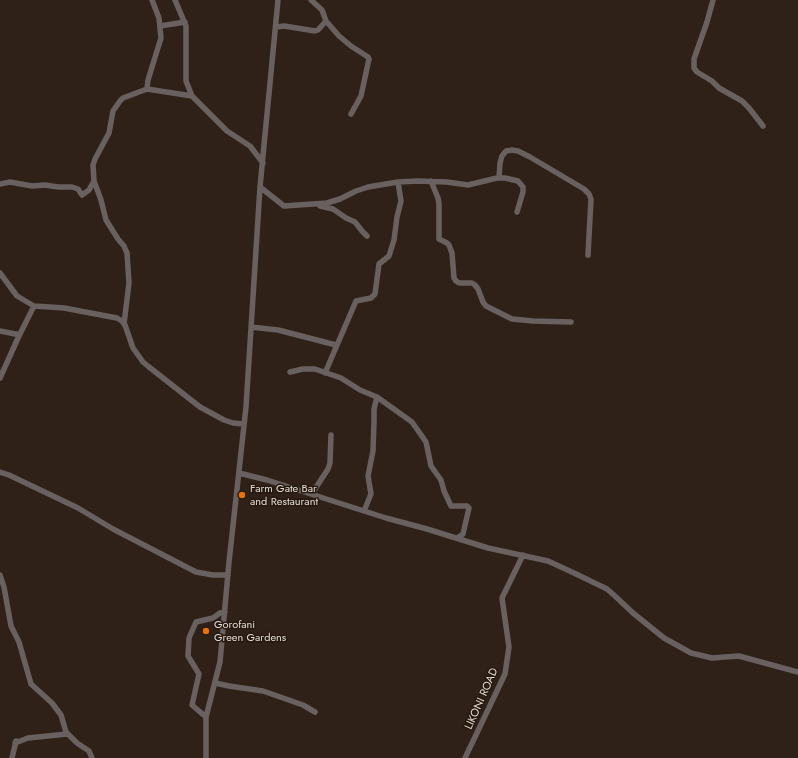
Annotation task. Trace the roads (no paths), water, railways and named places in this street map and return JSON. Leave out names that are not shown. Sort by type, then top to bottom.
[{"type":"street","points":[[146,89],[161,38],[159,18],[152,0]]},
{"type":"street","points":[[175,0],[185,22],[186,81],[192,96],[227,131],[250,146],[263,163]]},
{"type":"street","points":[[206,758],[206,717],[220,662],[244,424],[263,148],[278,0]]},
{"type":"street","points":[[311,0],[322,10],[326,21],[339,36],[369,59],[361,96],[351,114]]},
{"type":"street","points":[[713,0],[694,59],[694,68],[697,72],[710,79],[719,88],[742,101],[763,126]]},
{"type":"street","points":[[276,27],[284,26],[315,31],[318,30],[326,21]]},
{"type":"street","points":[[160,26],[185,22]]},
{"type":"street","points":[[124,324],[129,283],[127,253],[124,246],[106,220],[94,181],[93,165],[109,132],[110,120],[116,105],[124,98],[146,89],[192,96]]},
{"type":"street","points":[[250,146],[263,148]]},
{"type":"street","points":[[499,178],[502,156],[506,151],[518,151],[589,194],[591,199],[588,255]]},
{"type":"street","points":[[260,187],[284,206],[317,204],[340,199],[368,187],[398,182],[431,181],[471,185],[499,178],[513,179],[521,183],[523,187],[517,212]]},
{"type":"street","points":[[0,184],[10,182],[32,186],[45,185],[58,188],[72,187],[78,189],[82,195],[89,190],[94,181]]},
{"type":"street","points":[[431,181],[439,204],[439,239],[449,245],[452,253],[454,278],[456,281],[459,283],[472,283],[475,285],[478,288],[486,306],[512,319],[570,322]]},
{"type":"street","points":[[325,373],[356,301],[371,298],[375,294],[380,264],[389,256],[394,240],[397,217],[401,202],[398,182]]},
{"type":"street","points":[[317,204],[333,209],[355,222],[368,236]]},
{"type":"street","points":[[0,273],[17,296],[34,306],[64,308],[112,316],[122,321],[133,348],[143,362],[200,407],[228,421],[244,424]]},
{"type":"street","points":[[0,378],[18,335],[34,306]]},
{"type":"street","points":[[251,326],[293,333],[336,345]]},
{"type":"street","points":[[0,331],[18,335]]},
{"type":"street","points":[[290,372],[303,369],[315,369],[341,378],[360,390],[377,397],[412,422],[425,438],[431,466],[440,480],[451,506],[467,506],[469,508],[463,534],[456,538]]},
{"type":"street","points":[[364,511],[371,494],[368,476],[373,451],[374,409],[377,397]]},
{"type":"street","points":[[307,493],[313,492],[328,469],[330,463],[331,435]]},
{"type":"street","points":[[0,472],[10,475],[78,508],[113,529],[196,572],[213,576],[228,575]]},
{"type":"street","points":[[239,473],[267,480],[488,548],[548,561],[599,585],[615,596],[664,638],[691,653],[712,658],[739,656],[798,672]]},
{"type":"street","name":"LIKONI ROAD","points":[[465,758],[505,674],[510,647],[502,598],[523,555]]},
{"type":"street","points":[[0,575],[4,587],[11,626],[19,642],[31,684],[57,709],[66,734],[89,751],[91,758]]},
{"type":"street","points":[[206,717],[192,705],[199,674],[188,656],[189,638],[196,622],[213,618],[220,613],[225,612]]},
{"type":"street","points":[[215,683],[263,691],[302,705],[315,712]]},
{"type":"street","points":[[12,758],[16,742],[28,738],[66,734]]},
{"type":"place","name":"Farm Gate Bar and Restaurant","points":[[242,495]]},
{"type":"place","name":"Gorofani Green Gardens","points":[[206,631]]}]
